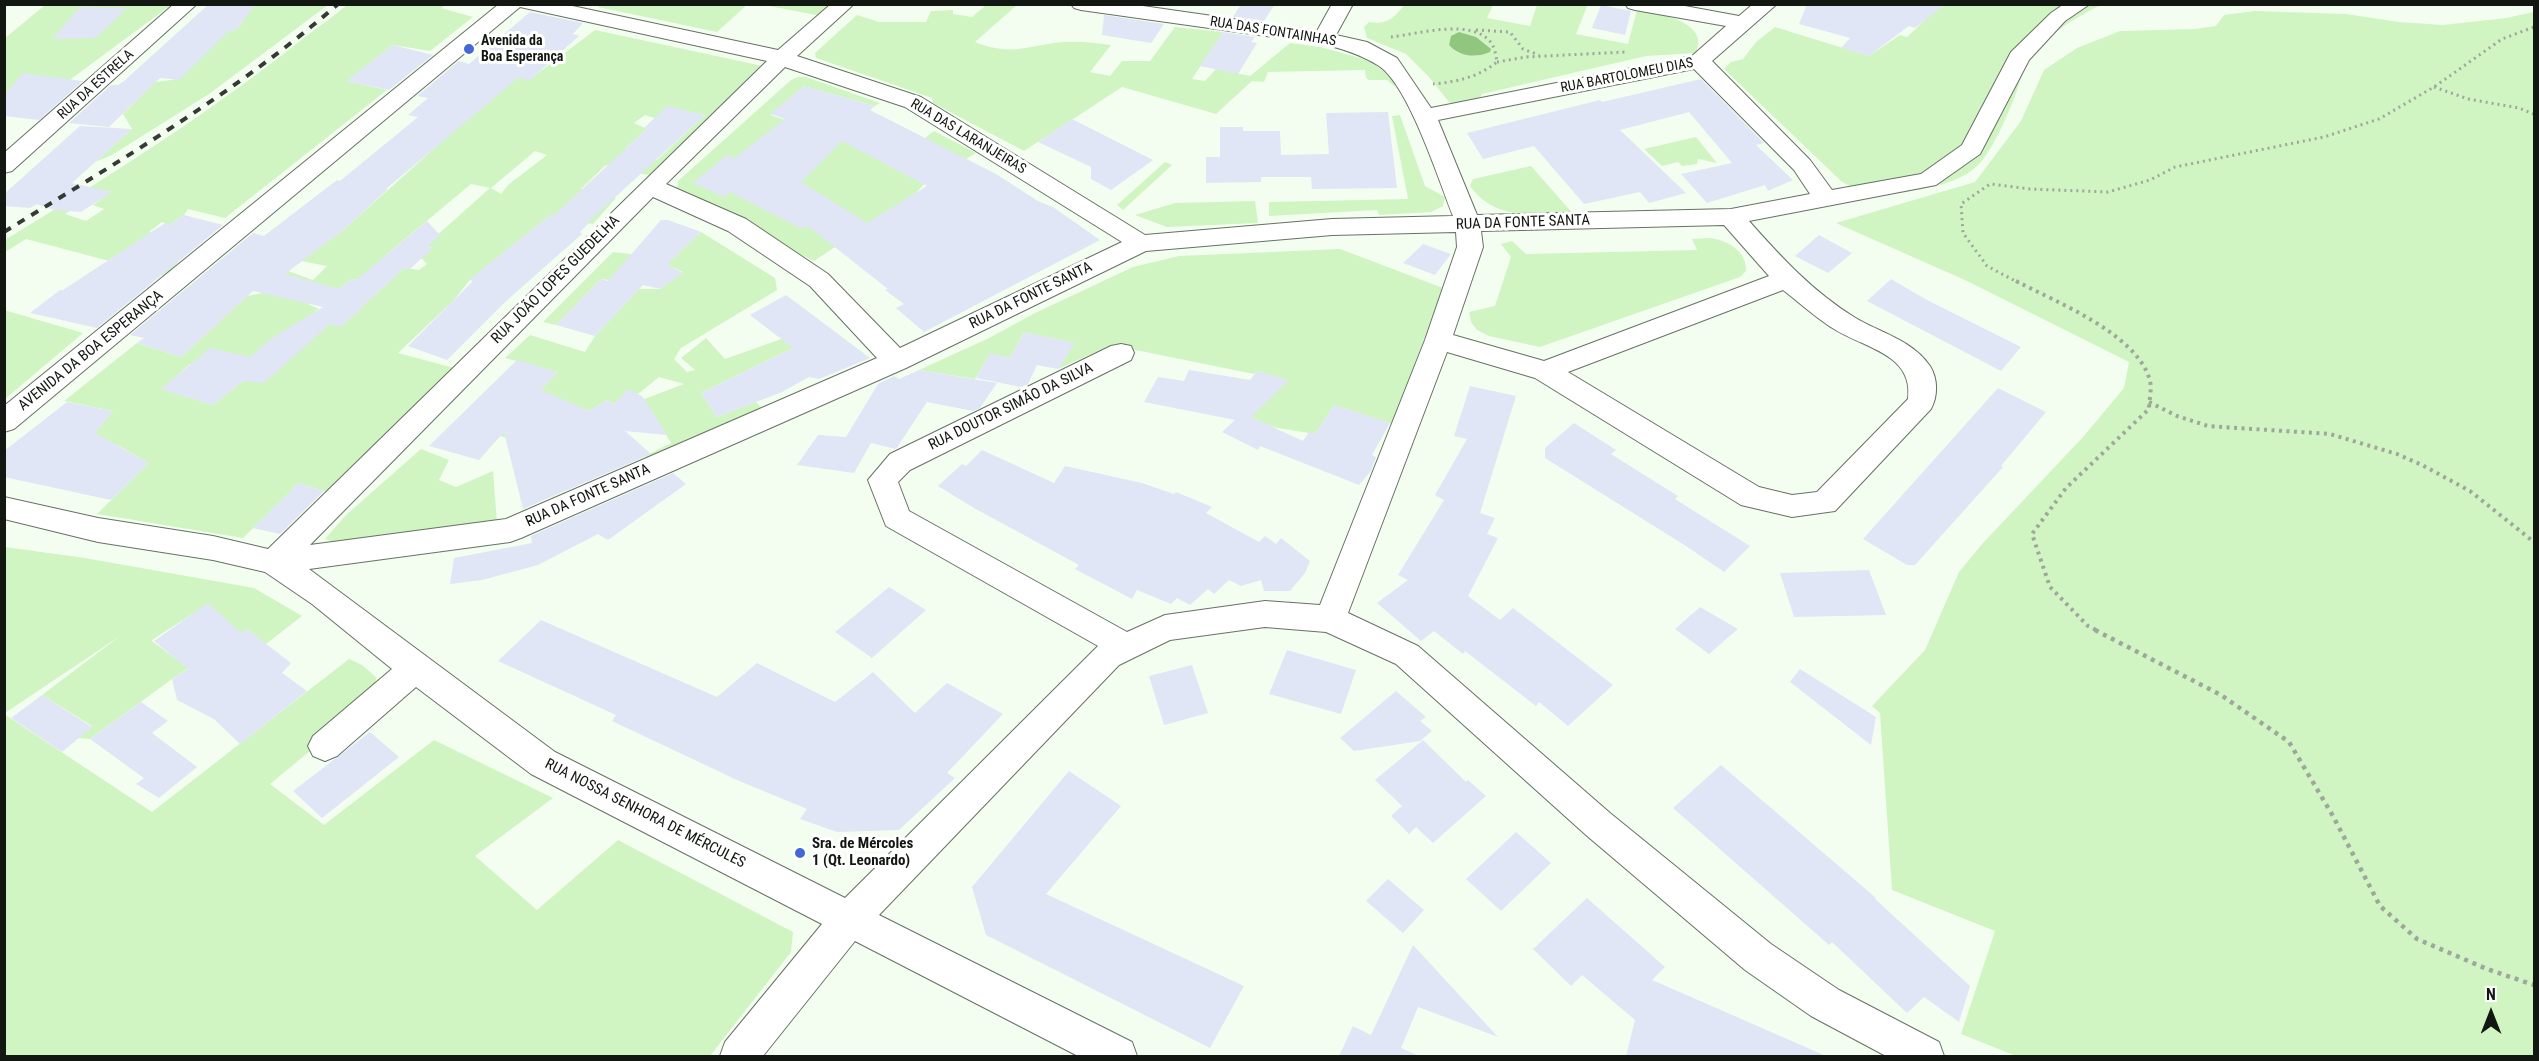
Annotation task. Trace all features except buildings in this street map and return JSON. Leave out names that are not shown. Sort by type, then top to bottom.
[{"type":"street","name":"RUA DA ESTRELA","points":[[4,166],[187,4]]},
{"type":"street","name":"AVENIDA DA BOA ESPERANÇA","points":[[4,422],[512,4]]},
{"type":"street","name":"RUA DAS LARANJEIRAS","points":[[529,4],[707,40],[783,58],[913,102],[1141,243]]},
{"type":"street","name":"RUA JOÃO LOPES GUEDELHA","points":[[274,562],[650,186],[783,58],[844,4]]},
{"type":"street","name":"RUA DAS FONTAINHAS","points":[[1080,4],[1323,38],[1359,47],[1389,63],[1425,116],[1468,224]]},
{"type":"street","points":[[1323,38],[1343,4]]},
{"type":"street","points":[[1635,4],[1743,23]]},
{"type":"street","name":"RUA BARTOLOMEU DIAS","points":[[1425,116],[1700,61],[1767,4]]},
{"type":"street","name":"RUA DA FONTE SANTA","points":[[274,562],[510,530],[896,361],[1141,243],[1332,227],[1731,217],[1928,180],[1972,149],[2019,57],[2058,17],[2080,4]]},
{"type":"street","points":[[1700,61],[1802,165],[1826,199]]},
{"type":"street","points":[[650,186],[737,225],[819,280],[896,361]]},
{"type":"street","points":[[1438,340],[1545,371],[1751,497],[1792,506],[1825,502],[1921,402],[1923,387],[1919,371],[1903,353],[1844,323],[1786,279],[1731,217]]},
{"type":"street","points":[[1330,619],[1438,340],[1470,247],[1468,224]]},
{"type":"street","points":[[1545,371],[1786,279]]},
{"type":"street","name":"RUA DOUTOR SIMÃO DA SILVA","points":[[1121,353],[900,462],[883,480],[897,518],[1127,647]]},
{"type":"street","name":"RUA NOSSA SENHORA DE MÉRCULES","points":[[4,508],[98,530],[213,548],[274,562],[323,595],[543,763],[850,919],[1104,1053]]},
{"type":"street","name":"RUA NOSSA SENHORA DE MÉRCULES","points":[[4,519],[53,519]]},
{"type":"street","points":[[739,1056],[850,919],[1108,656],[1165,628],[1265,614],[1330,619],[1407,655],[1598,824],[1758,957],[1825,1003],[1925,1056]]},
{"type":"street","points":[[324,746],[416,668]]},
{"type":"path","points":[[2535,27],[2502,39],[2434,87],[2379,119],[2324,137],[2175,167],[2150,180],[2108,192],[2030,189],[1990,184],[1961,204],[1963,233],[1987,266],[2097,324],[2137,355],[2150,382],[2149,409],[2066,488],[2032,534],[2050,587],[2088,626],[2221,695],[2289,742],[2333,816],[2380,906],[2417,939],[2487,969],[2535,985]]},
{"type":"path","points":[[1359,47],[1367,38],[1398,37],[1429,30],[1501,30],[1510,32],[1523,49],[1543,56]]},
{"type":"path","points":[[1476,30],[1489,39],[1497,52],[1497,62]]},
{"type":"path","points":[[1408,88],[1472,79],[1497,62],[1543,56],[1636,53],[1653,56],[1666,68]]},
{"type":"path","points":[[2434,87],[2468,99],[2519,108],[2535,114]]},
{"type":"path","points":[[2149,402],[2172,414],[2208,426],[2284,430],[2344,437],[2407,458],[2465,486],[2535,542]]},
{"type":"shaded area","points":[[1588,4],[1576,34],[1628,44],[1637,10],[1669,17],[1689,26],[1696,33],[1698,42],[1696,53],[1646,56],[1482,94],[1477,103],[1457,105],[1449,102],[1406,54],[1367,38],[1364,27],[1369,22],[1390,20],[1404,5],[1493,5],[1487,18],[1530,26],[1537,5]]},
{"type":"shaded area","points":[[45,5],[171,5],[71,79],[5,95],[5,38]]},
{"type":"shaded area","points":[[242,5],[328,5],[209,94],[112,155],[95,162],[132,129],[123,114],[155,82],[179,79],[213,32],[236,30],[243,21]]},
{"type":"shaded area","points":[[347,5],[446,5],[441,8],[473,17],[430,51],[393,45],[347,81],[387,90],[225,218],[188,209],[184,215],[169,225],[162,222],[149,232],[192,246],[166,276],[26,239],[5,252],[5,240],[118,169],[229,95]],"holes":[[[102,190],[111,192],[93,205],[104,209],[86,221],[65,214]]]},
{"type":"shaded area","points":[[600,5],[747,5],[717,32],[598,7]]},
{"type":"shaded area","points":[[764,5],[835,5],[821,16]]},
{"type":"shaded area","points":[[986,5],[1017,5],[975,42],[1000,49],[1020,49],[1064,42],[1111,45],[1090,72],[1110,76],[1122,61],[1150,61],[1175,27],[1223,32],[1192,79],[1205,81],[1216,69],[1250,76],[1290,43],[1320,47],[1371,61],[1401,86],[1394,86],[1387,80],[1369,80],[1366,78],[1365,70],[1268,72],[1264,82],[1252,81],[1216,114],[1122,87],[1024,151],[933,103],[932,98],[816,58],[815,53],[857,15],[879,22],[926,22],[931,11],[953,10],[953,14],[972,17]]},
{"type":"shaded area","points":[[1941,5],[2101,5],[2081,15],[2043,43],[2029,60],[2007,116],[1987,154],[1976,167],[1962,177],[1945,183],[1893,194],[1866,192],[1849,186],[1841,181],[1724,69],[1731,62],[1743,59],[1756,42],[1775,27],[1869,56],[1900,35],[1907,37]]},
{"type":"shaded area","points":[[2255,11],[2346,14],[2399,22],[2443,25],[2506,18],[2534,12],[2534,1056],[2016,1056],[1961,1034],[1995,931],[1892,890],[1880,713],[1872,706],[1925,650],[1959,572],[1983,543],[2083,437],[2124,388],[2129,362],[1967,281],[1836,223],[1975,182],[2021,121],[2044,70],[2077,48],[2120,31],[2195,29],[2216,26],[2224,15]]},
{"type":"shaded area","points":[[595,30],[772,68],[656,175],[606,165],[581,189],[616,198],[593,224],[550,215],[470,280],[453,301],[398,353],[458,369],[333,494],[299,483],[243,538],[97,514],[149,463],[119,446],[92,436],[113,411],[64,401],[137,343],[181,357],[247,296],[262,293],[288,271],[313,280],[327,266],[301,261],[342,231],[446,138],[526,40],[529,80]],"holes":[[[674,108],[705,115],[657,160],[625,149],[647,129],[634,123],[645,115],[660,120]],[[535,151],[547,155],[508,185],[501,194],[491,188]],[[471,184],[490,188],[425,246],[432,248],[421,258],[427,264],[419,270],[404,268],[341,326],[304,319],[319,309],[308,304],[329,287],[339,289],[351,279],[363,281],[387,254]],[[250,357],[243,381],[213,405],[162,389],[190,364],[209,369]]]},
{"type":"shaded area","points":[[1459,32],[1476,37],[1491,49],[1490,52],[1468,55],[1453,49],[1449,45],[1451,36]]},
{"type":"shaded area","points":[[806,77],[880,103],[875,106],[804,86],[770,115],[813,129],[925,138],[934,131],[976,153],[925,183],[916,193],[814,261],[677,192],[678,181],[791,80]]},
{"type":"shaded area","points":[[1400,115],[1425,186],[1445,197],[1443,206],[1431,212],[1379,215],[1377,210],[1269,216],[1269,202],[1408,199],[1392,116]]},
{"type":"shaded area","points":[[1696,137],[1717,163],[1698,159],[1697,164],[1682,166],[1678,162],[1662,166],[1644,149]]},
{"type":"shaded area","points":[[1165,162],[1172,165],[1123,210],[1117,205]]},
{"type":"shaded area","points":[[1531,166],[1575,216],[1518,214],[1504,210],[1491,205],[1470,186],[1473,179]]},
{"type":"shaded area","points":[[1255,201],[1258,223],[1167,227],[1135,215],[1175,203]]},
{"type":"shaded area","points":[[701,232],[775,278],[777,290],[681,348],[674,359],[687,372],[695,370],[681,358],[706,338],[725,359],[787,337],[795,347],[701,393],[717,417],[756,402],[766,412],[653,463],[645,456],[671,443],[651,410],[635,417],[634,403],[684,384],[659,377],[638,394],[628,390],[614,404],[607,400],[589,411],[581,408],[523,443],[500,436],[557,372],[505,358],[530,335],[585,352],[595,336],[639,289],[660,289],[683,272],[666,264],[640,285],[601,279],[556,325],[543,322],[613,252],[672,259]]},
{"type":"shaded area","points":[[1710,238],[1723,241],[1740,252],[1746,271],[1740,277],[1540,347],[1489,336],[1477,330],[1471,322],[1469,312],[1495,306],[1511,257],[1501,244],[1512,241],[1526,254],[1697,250],[1692,239]]},
{"type":"shaded area","points":[[1340,249],[1443,288],[1392,424],[1334,405],[1315,434],[1272,427],[1242,413],[1288,380],[1257,371],[1254,374],[1111,345],[1058,369],[1074,343],[1024,332],[1010,358],[990,354],[975,379],[919,370],[1133,267],[1179,256]]},
{"type":"shaded area","points":[[4,310],[83,333],[5,399],[4,399]]},
{"type":"shaded area","points":[[421,449],[449,460],[439,480],[456,487],[493,471],[497,523],[338,544],[325,539],[346,515]]},
{"type":"shaded area","points":[[5,547],[85,558],[254,588],[302,616],[266,644],[247,629],[172,679],[90,739],[78,738],[92,726],[42,695],[120,636],[5,713]],"holes":[[[208,604],[176,659],[152,640]]]},
{"type":"shaded area","points":[[349,659],[362,665],[376,677],[377,696],[270,784],[324,825],[434,740],[553,798],[475,856],[537,910],[618,840],[793,932],[791,952],[710,1056],[5,1056],[4,714],[152,812]]},
{"type":"railway","points":[[4,232],[218,97],[338,4]]},
{"type":"place","name":"Avenida da Boa Esperança","points":[[469,49]]},
{"type":"place","name":"Sra. de Mércoles 1 (Qt. Leonardo)","points":[[800,853]]}]
